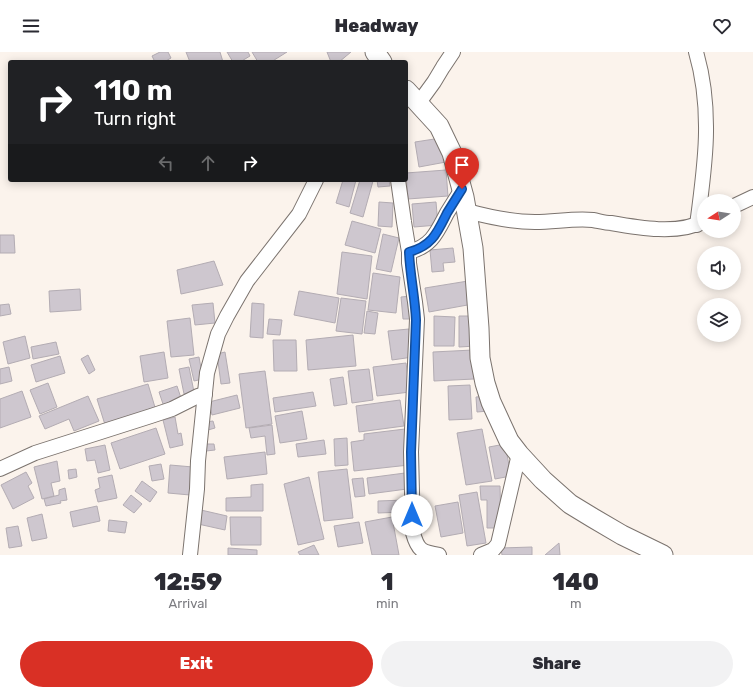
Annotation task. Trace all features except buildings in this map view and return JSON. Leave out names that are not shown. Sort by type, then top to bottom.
[{"type":"main road","points":[[412,97],[439,126],[452,153],[462,189],[473,248],[480,358],[485,383],[491,402],[509,441],[543,480],[570,504],[605,525],[663,555]]},
{"type":"street","points":[[412,97],[434,82],[453,52]]},
{"type":"street","points":[[696,52],[701,69],[706,106],[707,133],[703,194]]},
{"type":"street","points":[[190,555],[207,373],[218,334],[247,281],[298,214],[315,182]]},
{"type":"street","points":[[398,182],[409,252],[416,320],[411,452],[413,533],[416,543],[423,552],[439,555]]},
{"type":"street","points":[[409,252],[420,248],[433,238],[462,189]]},
{"type":"street","points":[[741,203],[753,197]]},
{"type":"street","points":[[466,211],[504,220],[535,222],[593,220],[642,227],[670,229],[688,228],[697,225]]},
{"type":"street","points":[[0,469],[35,453],[152,416],[172,409],[190,399],[205,394]]},
{"type":"street","points":[[481,555],[493,550],[498,544],[519,454]]},
{"type":"route","points":[[412,515],[411,452],[416,320],[409,252],[420,248],[433,238],[462,189]]}]
